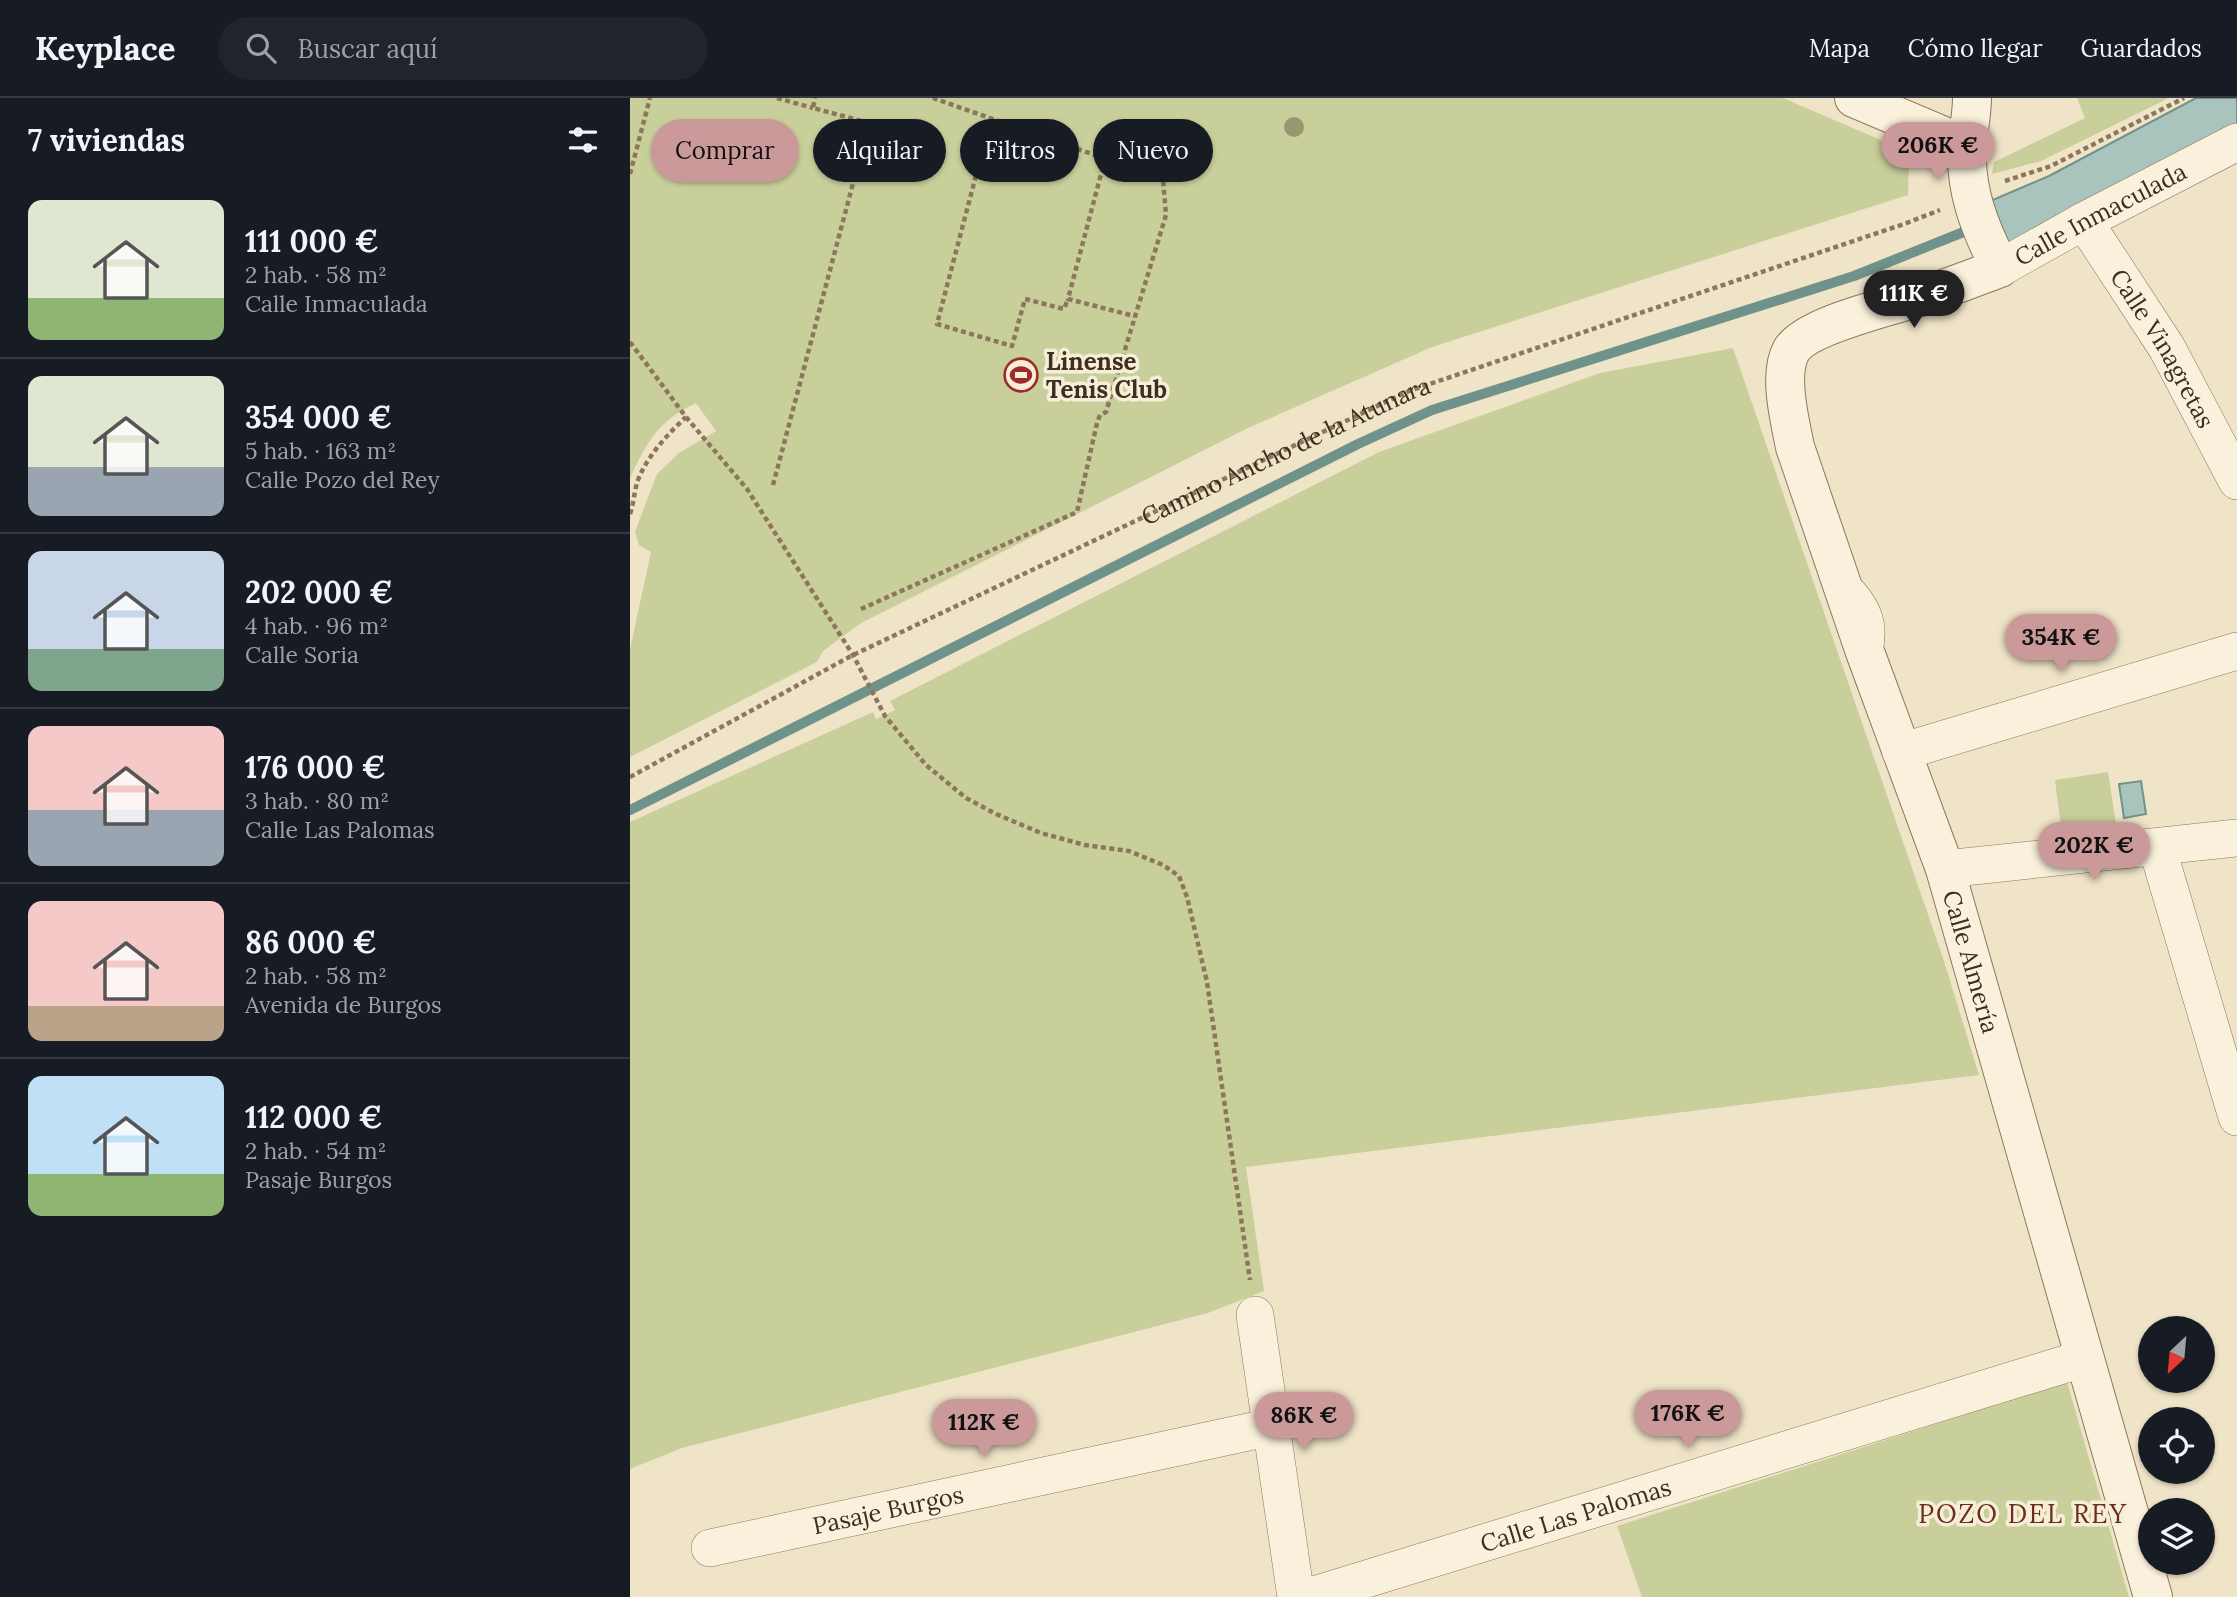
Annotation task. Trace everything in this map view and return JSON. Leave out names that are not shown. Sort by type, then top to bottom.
[{"type":"street","points":[[1854,98],[1967,146]]},
{"type":"street","points":[[1972,98],[1967,146],[1971,201],[1997,263]]},
{"type":"street","name":"Calle Inmaculada","points":[[1805,337],[1829,326],[1928,295],[2084,221],[2237,142]]},
{"type":"street","name":"Calle Vinagretas","points":[[2084,221],[2167,348],[2237,481]]},
{"type":"street","name":"Calle Almería","points":[[1805,337],[1797,342],[1791,351],[1786,367],[1789,416],[1795,447],[1870,665],[1945,869],[2153,1597]]},
{"type":"street","points":[[1901,752],[2237,651]]},
{"type":"street","points":[[1945,869],[2237,838]]},
{"type":"street","points":[[2157,847],[2237,1117]]},
{"type":"street","points":[[1255,1315],[1296,1597]]},
{"type":"street","name":"Calle Las Palomas","points":[[1308,1597],[2085,1358]]},
{"type":"street","name":"Pasaje Burgos","points":[[710,1548],[1271,1427]]},
{"type":"path","points":[[630,174],[650,98]]},
{"type":"path","points":[[773,485],[869,123],[777,98]]},
{"type":"path","points":[[813,108],[814,98]]},
{"type":"path","points":[[933,98],[1093,155]]},
{"type":"path","name":"Camino Ancho de la Atunara","points":[[630,777],[853,655],[1409,391],[1904,224],[1948,206],[1971,201],[2051,166],[2184,98]]},
{"type":"path","points":[[991,118],[937,324],[1012,346],[1025,299],[1064,309],[1099,182]]},
{"type":"path","points":[[862,609],[1077,512],[1097,423],[1100,415],[1106,412],[1166,215],[1163,182]]},
{"type":"path","points":[[1068,299],[1134,316]]},
{"type":"path","points":[[630,342],[686,417],[747,489],[853,655],[885,716],[926,765],[965,798],[996,814],[1041,833],[1074,842],[1129,851],[1163,865],[1179,876],[1187,897],[1207,982],[1255,1315]]},
{"type":"path","points":[[630,514],[638,482],[647,463],[663,439],[686,417]]},
{"type":"green space","name":"Linense Tenis Club","points":[[630,98],[1783,98],[1909,152],[1908,195],[1432,347],[1248,428],[861,623],[823,651],[817,662],[630,757],[630,649],[651,552],[639,545],[635,532],[657,474],[679,453],[716,431],[696,403],[672,417],[655,434],[630,478]]},
{"type":"green space","points":[[2077,98],[2169,98],[2041,161],[1992,174],[1994,162],[2085,118]]},
{"type":"green space","points":[[1733,348],[1944,961],[1979,1075],[1246,1167],[1264,1291],[1208,1313],[682,1448],[630,1469],[630,822],[873,712],[876,719],[895,710],[890,701],[1379,452],[1600,373]]},
{"type":"green space","points":[[2108,772],[2118,837],[2063,843],[2055,780]]},
{"type":"green space","points":[[2067,1382],[2129,1597],[1642,1597],[1617,1526]]},
{"type":"water","points":[[2196,98],[2237,98],[2237,128],[2004,251],[1981,205],[2049,176]]},
{"type":"water","points":[[2141,781],[2146,814],[2124,818],[2119,784]]},
{"type":"waterway","points":[[630,810],[1358,444],[1432,410],[1854,276],[1976,227]]},
{"type":"place","name":"Linense Tenis Club","points":[[1021,375]]},
{"type":"district","name":"POZO DEL REY","points":[[2023,1513]]}]
